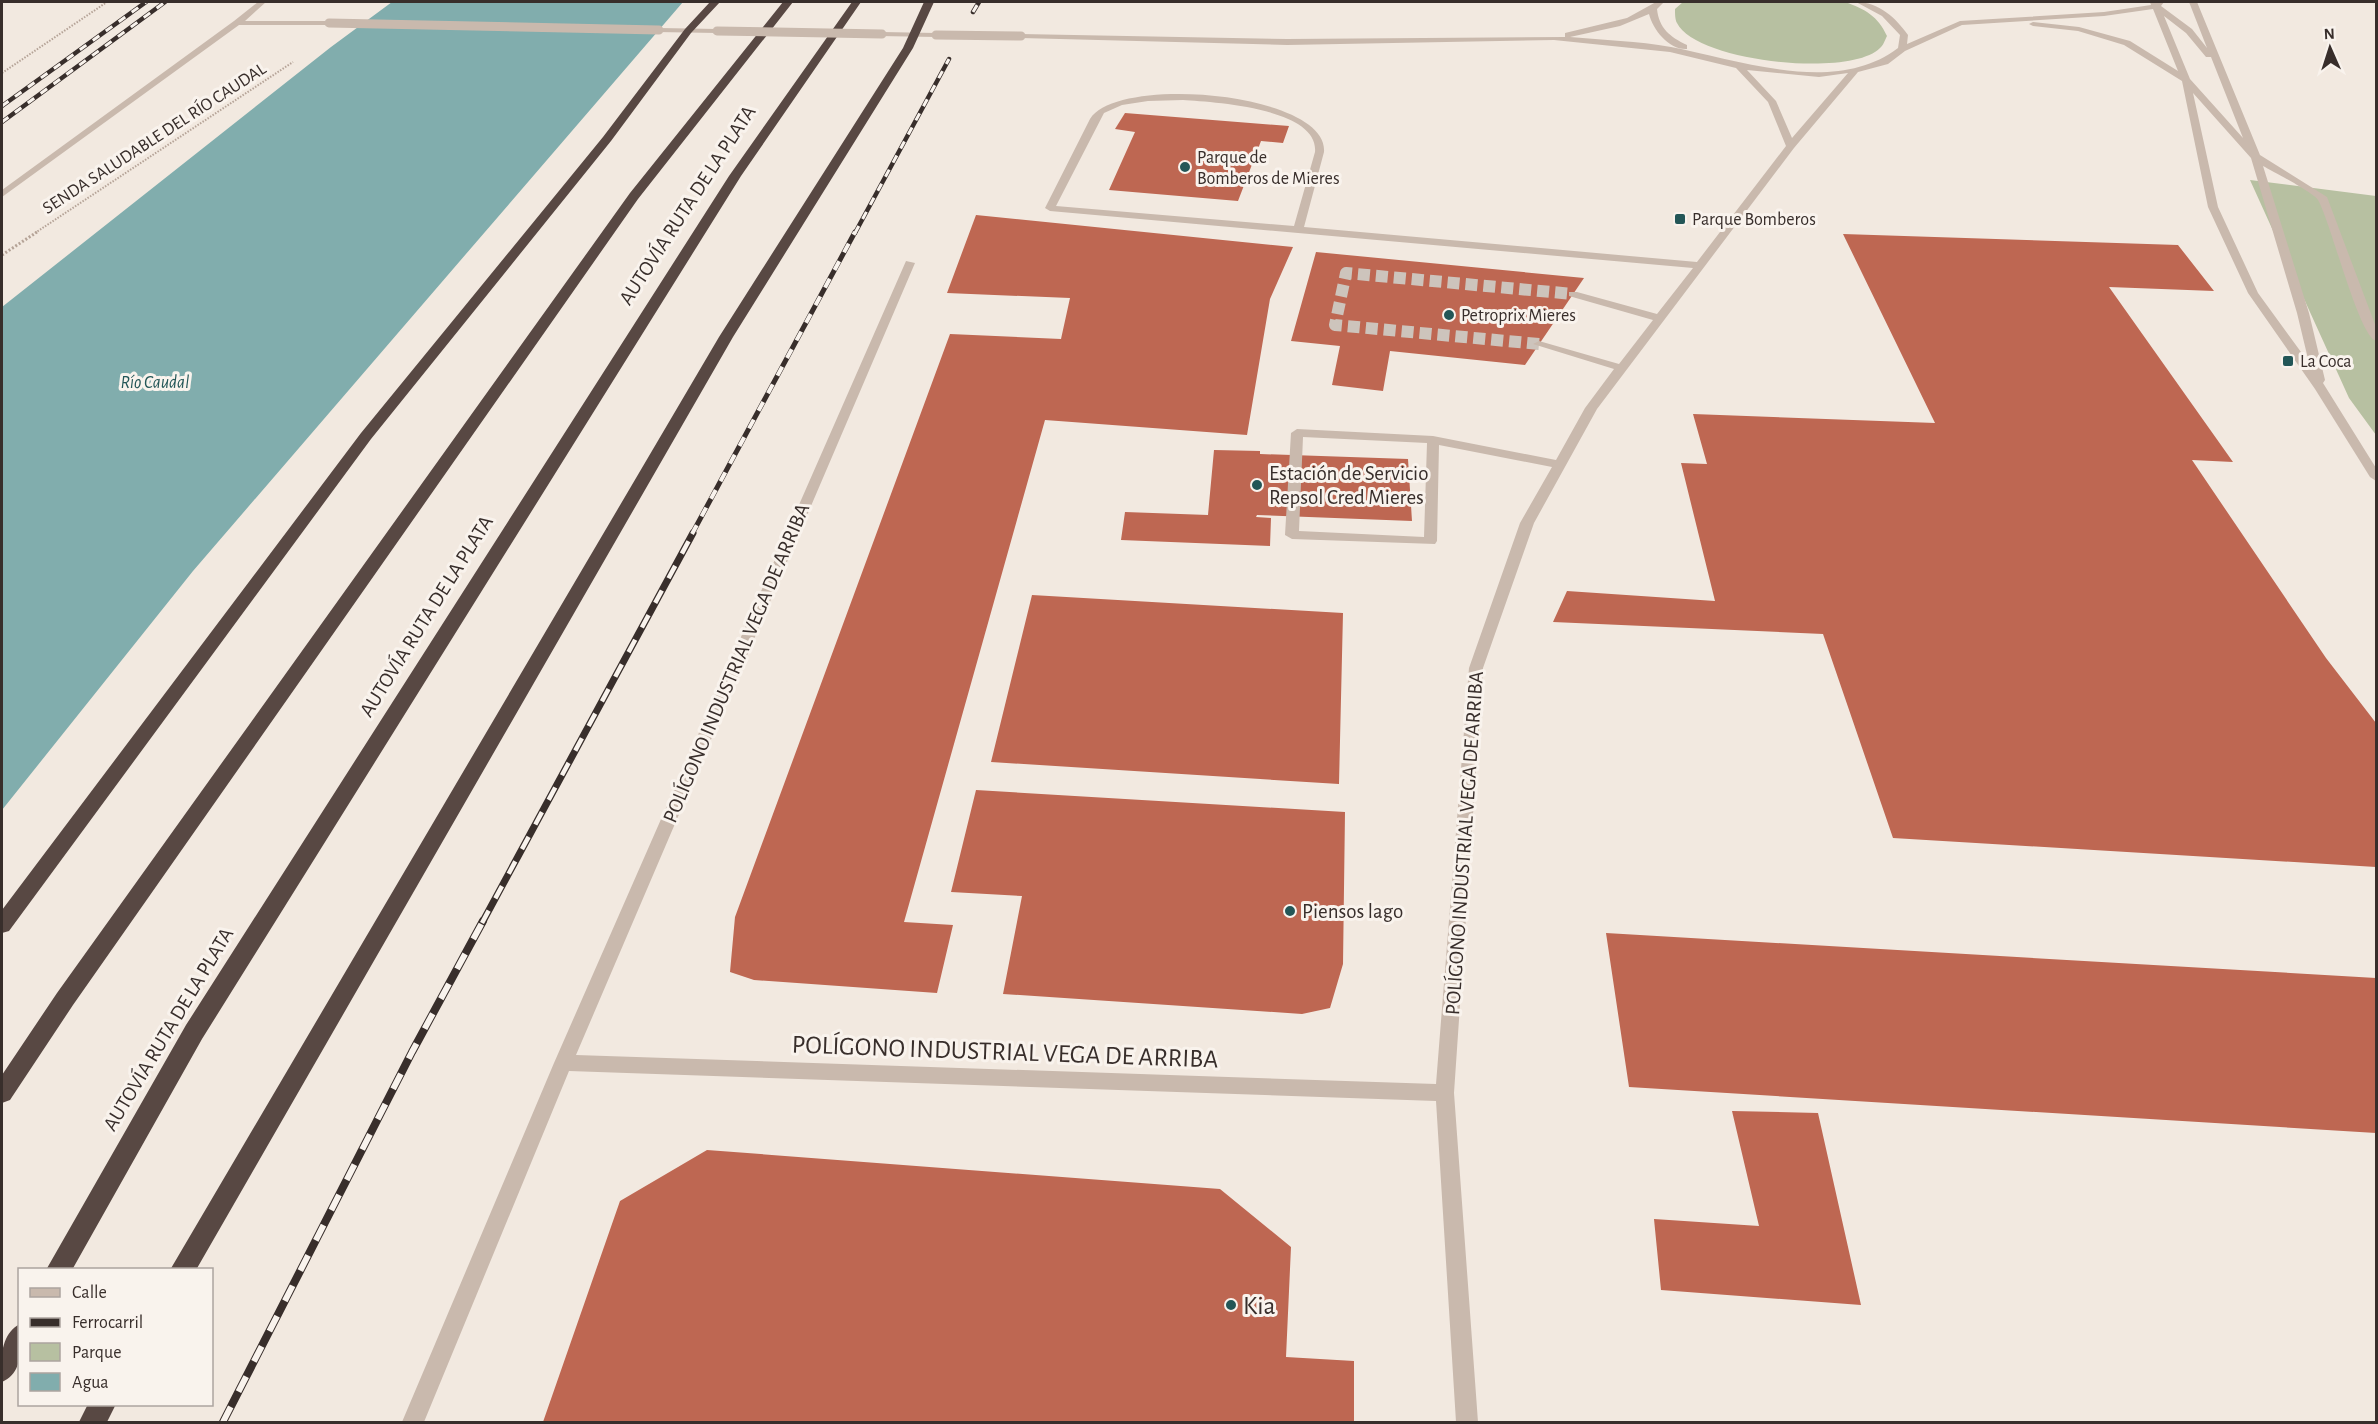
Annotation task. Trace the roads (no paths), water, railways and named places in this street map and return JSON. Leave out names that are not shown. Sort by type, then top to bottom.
[{"type":"highway","points":[[2,925],[366,436],[606,139],[688,31],[715,2]]},
{"type":"highway","name":"AUTOVÍA RUTA DE LA PLATA","points":[[2,1093],[65,999],[634,196],[788,2]]},
{"type":"highway","name":"AUTOVÍA RUTA DE LA PLATA","points":[[59,1268],[194,1032],[735,177],[856,2]]},
{"type":"highway","points":[[183,1268],[726,337],[908,48],[929,2]]},
{"type":"highway","points":[[2,1369],[18,1341]]},
{"type":"highway","points":[[93,1422],[102,1406]]},
{"type":"street","points":[[2,194],[237,23],[262,2]]},
{"type":"street","points":[[1860,2],[1875,8],[1895,21],[1904,35],[1902,49]]},
{"type":"street","points":[[2136,2],[2157,3],[2189,31],[2218,67]]},
{"type":"street","points":[[2193,2],[2256,157],[2303,313],[2321,388]]},
{"type":"street","points":[[237,23],[1287,42],[1554,38],[1671,49],[1739,66],[1799,73],[1855,70],[1885,62],[1902,49],[1960,23],[2104,15],[2157,3]]},
{"type":"street","points":[[2157,3],[2186,80],[2213,207],[2253,293],[2321,388],[2376,477]]},
{"type":"street","points":[[1554,38],[1612,26],[1657,5]]},
{"type":"street","points":[[1657,5],[1653,20],[1662,33],[1678,45],[1703,56]]},
{"type":"street","points":[[1990,20],[2079,29],[2127,43],[2186,80],[2256,157],[2322,197],[2364,312],[2376,338]]},
{"type":"street","points":[[1739,66],[1772,101],[1791,146]]},
{"type":"street","name":"POLÍGONO INDUSTRIAL VEGA DE ARRIBA","points":[[1467,1422],[1445,1093],[1476,668],[1527,523],[1591,408],[1791,146],[1855,70]]},
{"type":"street","points":[[1298,230],[1320,147],[1315,133],[1305,124],[1286,115],[1266,108],[1222,99],[1147,99],[1117,104],[1100,111],[1050,208],[1699,266]]},
{"type":"street","name":"POLÍGONO INDUSTRIAL VEGA DE ARRIBA","points":[[413,1422],[563,1063],[910,262]]},
{"type":"street","points":[[1573,294],[1659,318]]},
{"type":"street","points":[[1539,344],[1622,368]]},
{"type":"street","points":[[1433,440],[1430,541],[1292,536],[1297,433],[1433,440],[1560,465]]},
{"type":"street","name":"POLÍGONO INDUSTRIAL VEGA DE ARRIBA","points":[[563,1063],[1445,1093]]},
{"type":"water","name":"Río Caudal","points":[[392,2],[683,2],[193,571],[2,810],[2,307],[331,47]]},
{"type":"tunnel","points":[[1539,344],[1335,325],[1346,273],[1573,294]]},
{"type":"railway","points":[[2,106],[146,2]]},
{"type":"railway","points":[[2,122],[165,2]]},
{"type":"railway","points":[[973,12],[979,2]]},
{"type":"railway","points":[[855,233],[949,59]]},
{"type":"railway","points":[[692,534],[855,232]]},
{"type":"railway","points":[[482,923],[693,533]]},
{"type":"railway","points":[[223,1422],[412,1052],[483,921]]},
{"type":"place","name":"Parque de Bomberos de Mieres","points":[[1185,167]]},
{"type":"place","name":"Parque Bomberos","points":[[1680,219]]},
{"type":"place","name":"Petroprix Mieres","points":[[1449,315]]},
{"type":"place","name":"La Coca","points":[[2288,361]]},
{"type":"place","name":"Estación de Servicio Repsol Cred Mieres","points":[[1257,485]]},
{"type":"place","name":"Piensos lago","points":[[1290,911]]},
{"type":"place","name":"Kia","points":[[1231,1305]]}]
